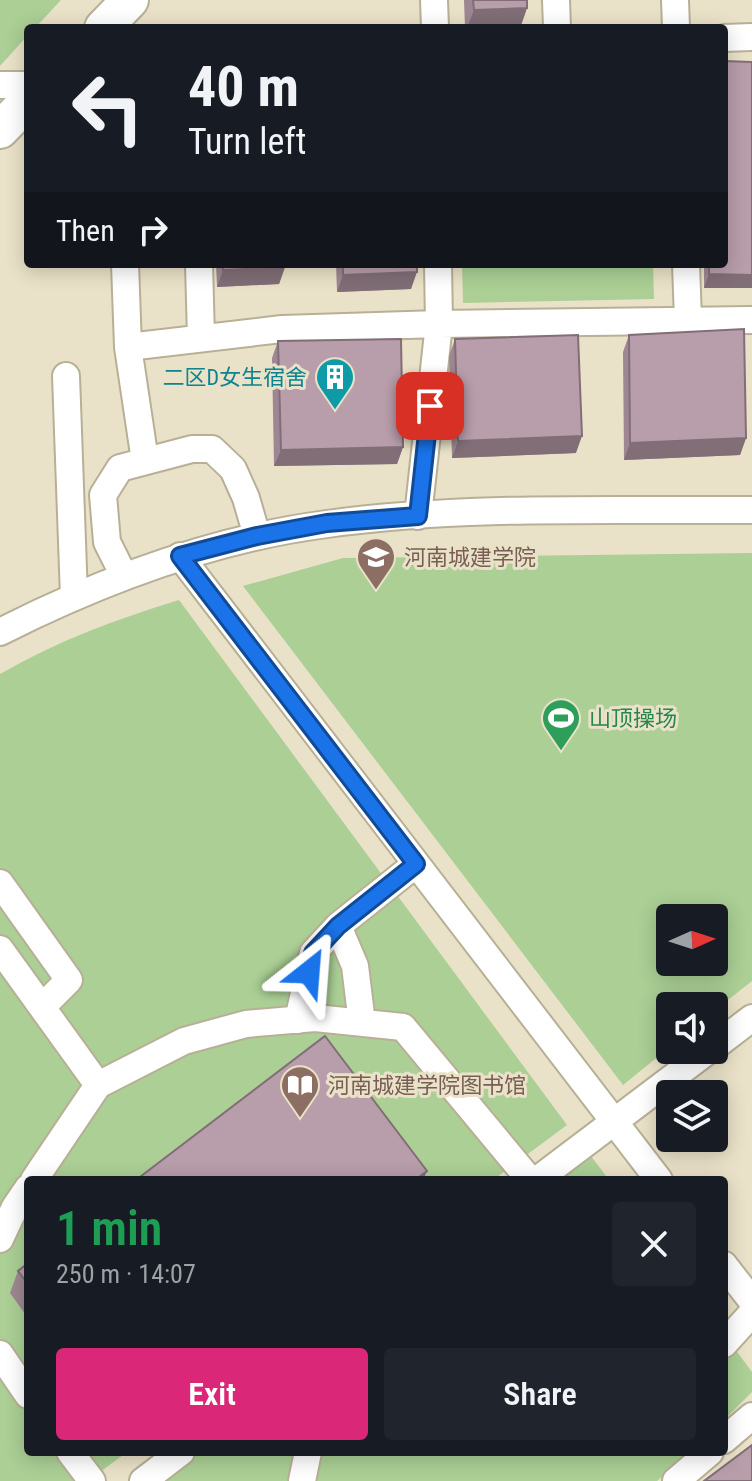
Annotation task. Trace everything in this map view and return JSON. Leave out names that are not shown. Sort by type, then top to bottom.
[{"type":"street","points":[[434,0],[435,24]]},
{"type":"street","points":[[556,0],[557,24]]},
{"type":"street","points":[[675,0],[676,24]]},
{"type":"street","points":[[728,38],[752,37]]},
{"type":"street","points":[[0,85],[24,85]]},
{"type":"street","points":[[0,130],[24,105]]},
{"type":"street","points":[[125,268],[128,347],[145,461]]},
{"type":"street","points":[[199,268],[201,338]]},
{"type":"street","points":[[418,516],[439,324],[438,268]]},
{"type":"street","points":[[686,268],[688,320]]},
{"type":"street","points":[[128,347],[282,329],[752,320]]},
{"type":"street","points":[[66,376],[74,597]]},
{"type":"street","points":[[124,576],[107,542],[103,495],[120,468],[192,449],[212,449],[233,469],[246,498],[257,536]]},
{"type":"street","points":[[0,632],[74,597],[180,556],[257,536],[327,523],[418,516],[752,510]]},
{"type":"street","points":[[180,556],[656,1176]]},
{"type":"street","points":[[298,1020],[313,953],[338,926],[416,864]]},
{"type":"street","points":[[0,883],[69,980],[42,1007]]},
{"type":"street","points":[[338,926],[355,966],[362,1023]]},
{"type":"street","points":[[0,949],[98,1085]]},
{"type":"street","points":[[37,1176],[98,1085],[184,1041],[246,1024],[315,1018],[403,1027],[527,1176]]},
{"type":"street","points":[[728,1036],[752,1018]]},
{"type":"street","points":[[542,1176],[691,1064]]},
{"type":"street","points":[[0,1239],[24,1194]]},
{"type":"street","points":[[728,1270],[752,1301]]},
{"type":"street","points":[[728,1340],[752,1313]]},
{"type":"street","points":[[0,1354],[24,1389]]},
{"type":"street","points":[[728,1437],[752,1416]]},
{"type":"street","points":[[73,1456],[92,1481]]},
{"type":"street","points":[[143,1481],[176,1456]]},
{"type":"street","points":[[302,1481],[307,1456]]},
{"type":"street","points":[[673,1456],[677,1480]]},
{"type":"street","points":[[677,1480],[705,1456]]},
{"type":"green space","points":[[0,0],[61,0],[39,24],[24,24],[24,39],[0,66]]},
{"type":"green space","points":[[462,268],[653,268],[654,299],[463,303]]},
{"type":"green space","name":"山顶操场","points":[[752,553],[752,981],[728,1000],[728,992],[656,992],[656,1058],[623,1085],[243,586],[343,558]]},
{"type":"green space","points":[[179,600],[567,1125],[498,1176],[24,1176],[24,1456],[122,1456],[88,1481],[0,1481],[0,674],[43,651]]},
{"type":"green space","points":[[591,1156],[606,1176],[564,1176]]},
{"type":"green space","points":[[728,1339],[752,1372],[752,1392],[728,1416]]},
{"type":"green space","points":[[192,1456],[686,1456],[657,1481],[159,1481]]},
{"type":"building","points":[[473,0],[527,0],[527,8],[474,10]]},
{"type":"building","points":[[728,61],[752,62],[752,275],[709,274],[709,268],[728,268]]},
{"type":"building","points":[[223,268],[264,268],[223,270]]},
{"type":"building","points":[[343,268],[417,268],[417,272],[343,275]]},
{"type":"building","points":[[744,329],[746,438],[630,443],[629,335]]},
{"type":"building","points":[[578,335],[582,436],[458,441],[455,339]]},
{"type":"building","name":"二区D女生宿舍","points":[[401,339],[403,447],[281,450],[278,341]]},
{"type":"building","name":"河南城建学院图书馆","points":[[325,1036],[427,1171],[420,1176],[141,1176]]},
{"type":"building","points":[[752,1445],[752,1481],[704,1481]]},
{"type":"place","name":"二区D女生宿舍","points":[[335,411]]},
{"type":"place","name":"河南城建学院","points":[[376,591]]},
{"type":"place","name":"山顶操场","points":[[561,752]]},
{"type":"place","name":"河南城建学院图书馆","points":[[300,1119]]},
{"type":"route","points":[[309,972],[313,953],[338,926],[416,864],[180,556],[257,536],[327,523],[418,516],[430,406]]}]
